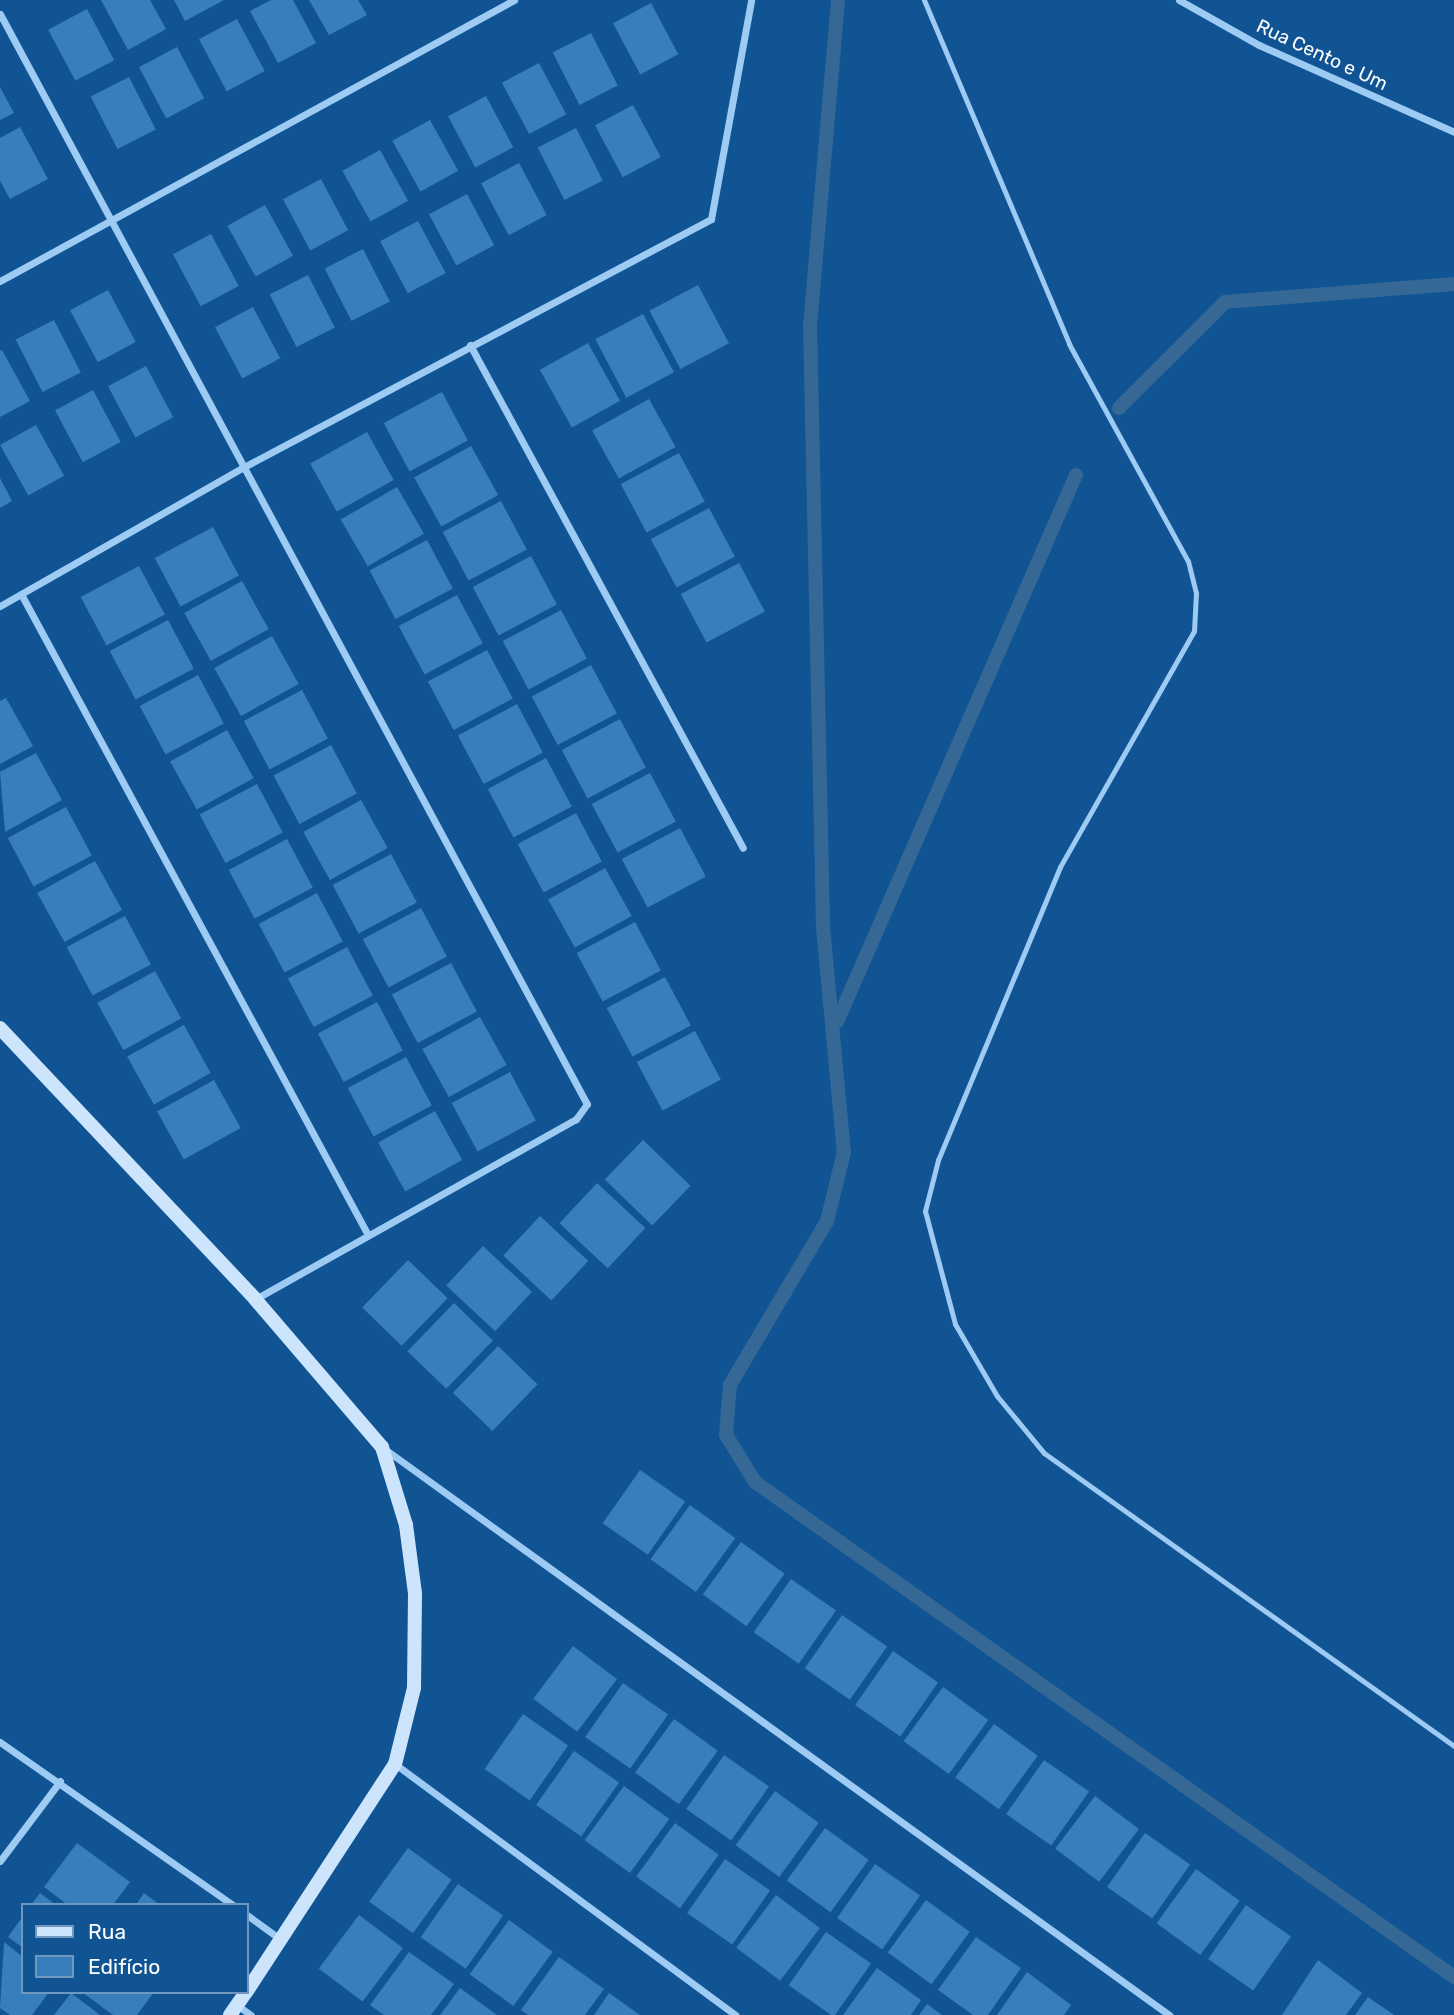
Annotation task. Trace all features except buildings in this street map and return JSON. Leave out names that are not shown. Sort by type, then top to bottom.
[{"type":"street","points":[[0,281],[514,0]]},
{"type":"street","points":[[0,606],[242,468],[715,216],[751,0]]},
{"type":"street","name":"Rua Cento e Um","points":[[1179,0],[1259,45],[1454,132]]},
{"type":"street","points":[[0,14],[242,468],[587,1104],[576,1119],[256,1299]]},
{"type":"street","points":[[470,345],[743,848]]},
{"type":"street","points":[[21,594],[369,1236]]},
{"type":"street","points":[[0,1028],[256,1299],[382,1447],[1169,2015]]},
{"type":"street","points":[[248,1989],[395,1764],[414,1688],[415,1593],[406,1525],[382,1447]]},
{"type":"street","points":[[0,1742],[60,1781],[230,1903]]},
{"type":"street","points":[[395,1764],[735,2015]]},
{"type":"street","points":[[0,1861],[60,1781]]},
{"type":"street","points":[[248,1915],[282,1940]]},
{"type":"street","points":[[245,1994],[234,2010],[251,2015]]},
{"type":"lane","points":[[924,0],[1069,344],[1188,561],[1196,593],[1194,631],[1060,867],[938,1160],[925,1211],[955,1324],[997,1396],[1044,1453],[1454,1746]]},
{"type":"waterway","points":[[838,0],[810,324],[823,927],[844,1152],[827,1221],[730,1385],[726,1435],[755,1482],[1454,1977]]},
{"type":"waterway","points":[[1119,408],[1225,302],[1454,284]]},
{"type":"waterway","points":[[837,1022],[1076,475]]}]
